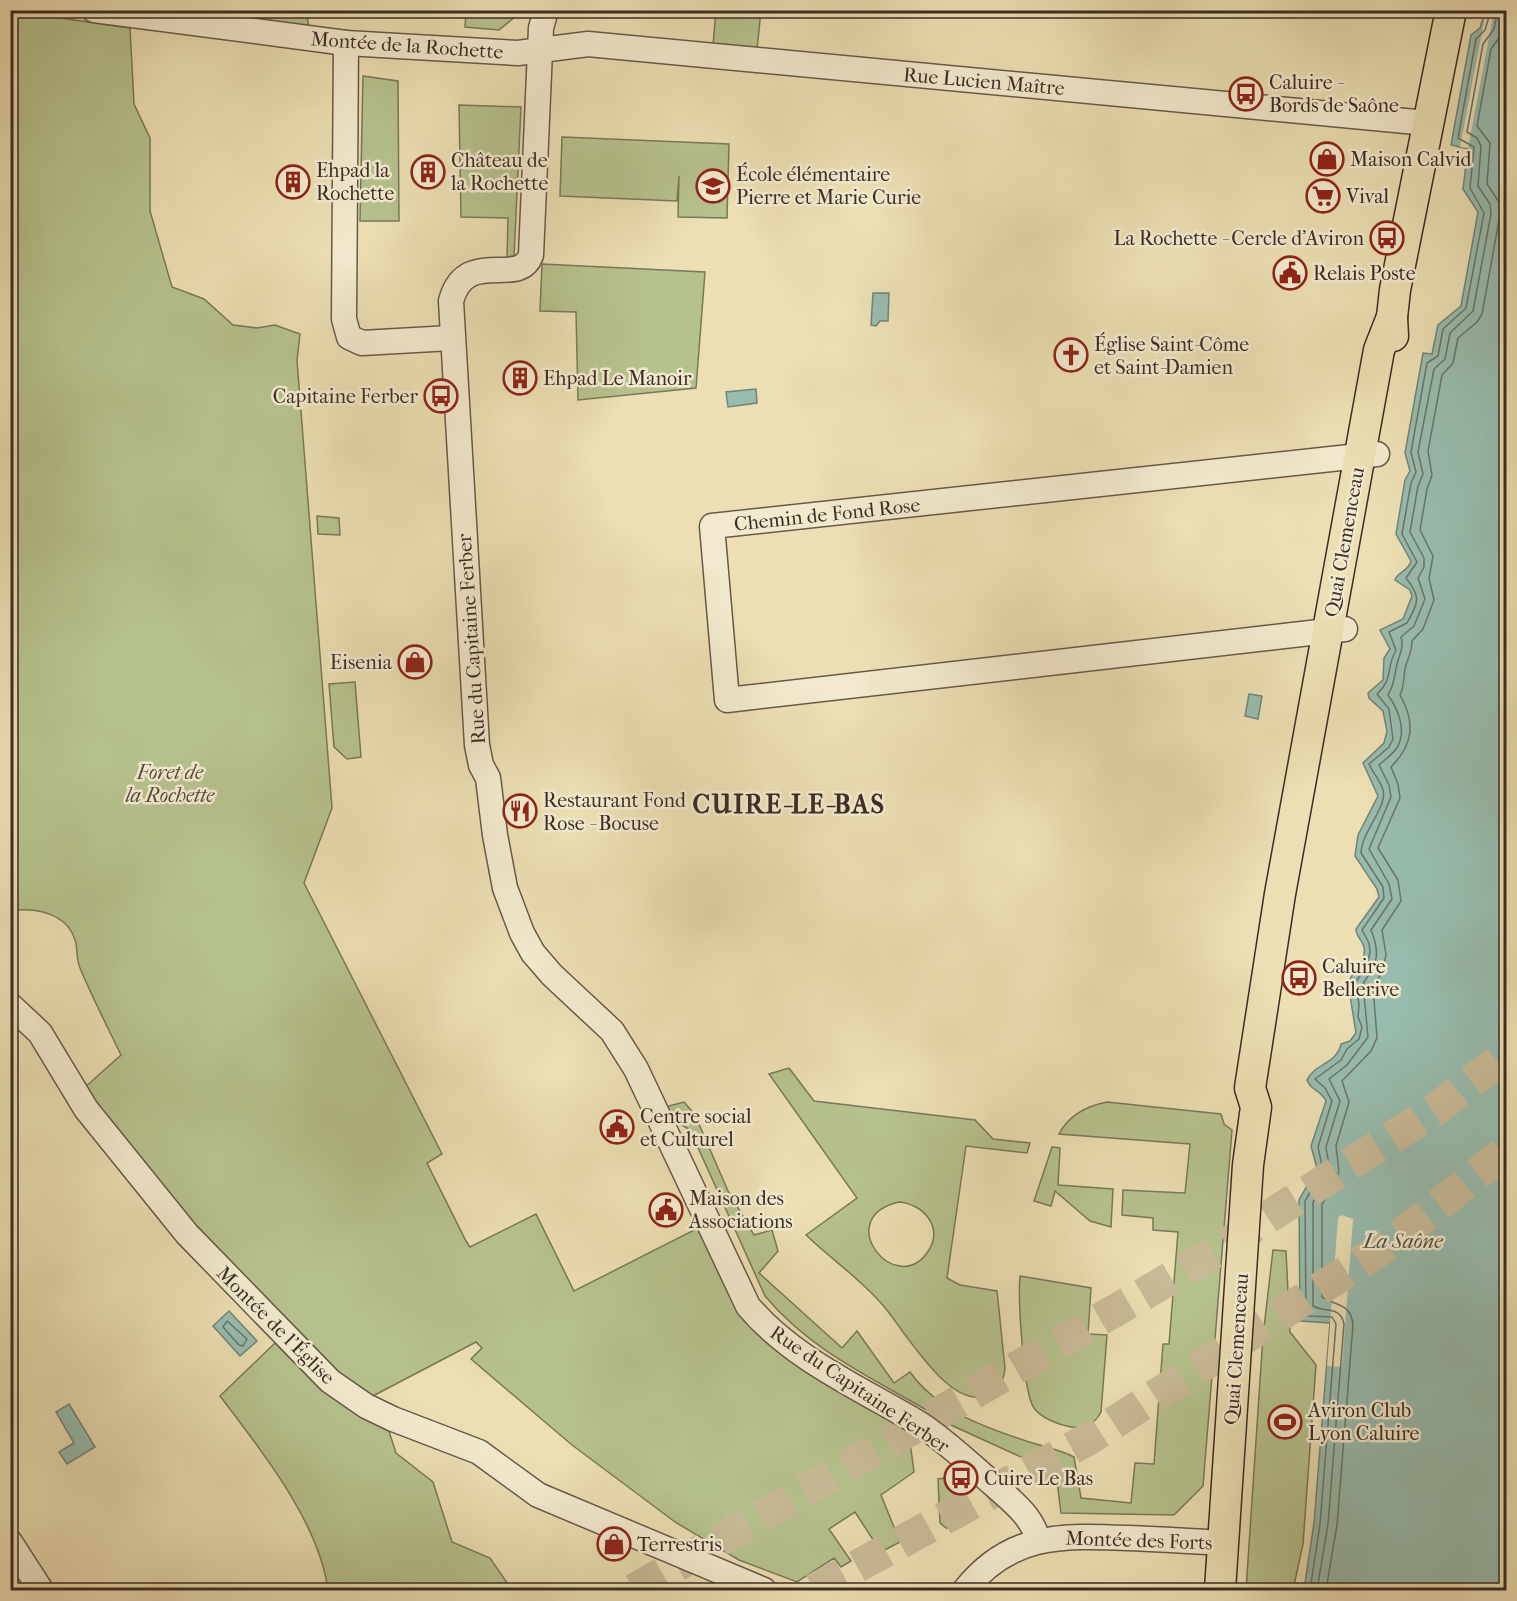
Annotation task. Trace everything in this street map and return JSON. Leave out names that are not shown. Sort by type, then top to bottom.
[{"type":"main road","name":"Quai Clemenceau","points":[[1220,1590],[1248,1165],[1256,1107],[1250,1088],[1293,868],[1368,455],[1379,350],[1392,317],[1427,123],[1451,10]]},
{"type":"street","name":"Montée de la Rochette","points":[[94,10],[346,43],[518,53],[541,49]]},
{"type":"street","name":"Rue du Capitaine Ferber","points":[[546,10],[541,28],[531,255],[523,267],[479,270],[457,286],[451,301],[451,338],[477,745],[481,765],[488,778],[495,836],[506,888],[522,933],[533,952],[552,975],[612,1031],[636,1069],[748,1306],[755,1315],[800,1353],[923,1426],[1013,1503],[1034,1525],[1038,1540]]},
{"type":"street","points":[[346,43],[344,319],[349,336],[362,343],[451,338]]},
{"type":"street","name":"Rue Lucien Maître","points":[[541,49],[588,45],[1427,123]]},
{"type":"street","name":"Chemin de Fond Rose","points":[[1337,630],[727,700],[712,526],[1368,455]]},
{"type":"street","name":"Montée de l'Église","points":[[10,1005],[40,1033],[86,1109],[187,1234],[330,1382],[366,1406],[393,1419],[479,1452],[538,1495],[764,1590]]},
{"type":"street","name":"Montée des Forts","points":[[964,1590],[996,1562],[1018,1547],[1038,1540],[1070,1536],[1223,1543]]},
{"type":"street","points":[[10,1542],[41,1590]]},
{"type":"green space","points":[[466,10],[522,11],[499,30],[465,27]]},
{"type":"green space","name":"Foret de la Rochette","points":[[11,11],[130,28],[134,104],[150,138],[150,211],[172,287],[204,299],[233,325],[257,328],[275,325],[300,334],[297,360],[332,808],[304,883],[442,1154],[427,1163],[466,1241],[470,1247],[536,1214],[574,1291],[700,1227],[731,1298],[744,1319],[908,1427],[914,1472],[881,1495],[900,1542],[881,1552],[855,1512],[829,1529],[851,1561],[841,1567],[834,1558],[797,1582],[739,1560],[675,1522],[572,1445],[471,1359],[482,1348],[476,1342],[369,1398],[348,1383],[188,1226],[84,1088],[121,1055],[80,968],[75,940],[65,924],[49,914],[30,910],[11,911]]},
{"type":"green space","points":[[160,11],[306,11],[309,27]]},
{"type":"green space","points":[[716,11],[761,11],[757,49],[713,45]]},
{"type":"green space","points":[[363,76],[398,81],[399,221],[360,221]]},
{"type":"green space","points":[[459,105],[521,107],[514,256],[507,257],[508,218],[461,217]]},
{"type":"green space","points":[[562,137],[729,144],[727,218],[678,217],[679,176],[677,201],[560,196]]},
{"type":"green space","points":[[542,264],[705,272],[696,388],[578,400],[576,312],[540,311]]},
{"type":"green space","points":[[317,516],[339,518],[340,535],[318,534]]},
{"type":"green space","points":[[355,682],[361,757],[347,759],[334,747],[329,684]]},
{"type":"green space","points":[[789,1068],[814,1101],[975,1120],[993,1139],[1030,1143],[1027,1153],[966,1146],[947,1278],[960,1285],[997,1291],[1005,1368],[1001,1384],[996,1390],[974,1397],[959,1392],[944,1381],[915,1348],[881,1303],[806,1235],[857,1198],[769,1074]],"holes":[[[899,1202],[923,1212],[932,1225],[934,1233],[929,1250],[916,1263],[901,1266],[887,1261],[876,1251],[870,1238],[870,1223],[879,1211]]]},
{"type":"green space","points":[[684,1102],[695,1115],[728,1191],[754,1235],[772,1230],[778,1251],[759,1273],[842,1348],[857,1331],[894,1383],[910,1372],[934,1398],[963,1416],[979,1424],[1074,1457],[1081,1498],[1131,1503],[1135,1463],[1154,1464],[1163,1344],[1169,1344],[1178,1232],[1153,1230],[1153,1218],[1122,1215],[1123,1190],[1185,1193],[1190,1144],[1059,1134],[1079,1112],[1107,1102],[1221,1114],[1224,1124],[1232,1130],[1203,1486],[1174,1515],[1061,1513],[1056,1473],[929,1415],[930,1412],[821,1347],[801,1332],[765,1296],[690,1130],[668,1116],[665,1107]]},
{"type":"green space","points":[[1052,1147],[1060,1148],[1058,1185],[1113,1189],[1111,1227],[1090,1221],[1055,1191],[1051,1206],[1034,1201]]},
{"type":"green space","name":"Aviron Club Lyon Caluire","points":[[1273,1250],[1286,1251],[1290,1332],[1316,1365],[1303,1544],[1293,1590],[1246,1590],[1263,1336]]},
{"type":"green space","points":[[1020,1276],[1091,1288],[1088,1334],[1107,1335],[1101,1412],[1089,1425],[1071,1427],[1061,1425],[1046,1418],[1034,1408],[1030,1399],[1024,1365]]},
{"type":"green space","points":[[275,1343],[317,1385],[387,1425],[396,1453],[433,1482],[452,1542],[490,1558],[512,1590],[328,1590],[322,1564],[301,1513],[270,1463],[220,1396]]},
{"type":"green space","points":[[946,1478],[960,1492],[961,1527],[946,1528],[940,1523],[938,1479]]},
{"type":"water","name":"La Saône","points":[[1485,11],[1506,11],[1506,1590],[1304,1590],[1314,1523],[1330,1323],[1300,1321],[1299,1200],[1317,1168],[1311,1146],[1326,1101],[1307,1080],[1315,1070],[1335,1056],[1341,1044],[1350,1041],[1356,1033],[1348,983],[1362,962],[1364,947],[1356,929],[1379,897],[1377,889],[1355,856],[1358,835],[1378,796],[1363,763],[1384,743],[1387,731],[1383,711],[1369,698],[1368,693],[1383,680],[1384,658],[1390,649],[1380,630],[1403,619],[1412,596],[1410,590],[1395,580],[1411,561],[1396,534],[1405,480],[1410,471],[1405,453],[1423,353],[1432,354],[1438,325],[1461,306],[1478,212],[1463,189],[1468,149],[1451,145],[1471,35],[1480,28]]},
{"type":"water","points":[[873,293],[889,293],[888,321],[880,321],[876,326],[871,325]]},
{"type":"water","points":[[756,389],[757,403],[728,407],[726,392]]},
{"type":"water","points":[[1249,694],[1262,696],[1258,719],[1245,716]]},
{"type":"water","points":[[229,1311],[257,1341],[240,1356],[213,1326]]},
{"type":"water","points":[[69,1404],[95,1447],[67,1464],[59,1452],[74,1443],[56,1412]]},
{"type":"pier","points":[[1486,11],[1494,11],[1468,148],[1460,147]]},
{"type":"pier","points":[[1341,1215],[1353,1219],[1342,1367],[1327,1366],[1338,1218]]},
{"type":"tunnel","points":[[634,1590],[1197,1263],[1436,1109],[1506,1055]]},
{"type":"tunnel","points":[[814,1590],[1092,1437],[1395,1240],[1506,1151]]},
{"type":"place","name":"Caluire - Bords de Saône","points":[[1246,94]]},
{"type":"place","name":"Maison Calvid","points":[[1327,159]]},
{"type":"place","name":"Château de la Rochette","points":[[428,172]]},
{"type":"place","name":"Ehpad la Rochette","points":[[293,182]]},
{"type":"place","name":"École élémentaire Pierre et Marie Curie","points":[[713,186]]},
{"type":"place","name":"Vival","points":[[1323,196]]},
{"type":"place","name":"La Rochette - Cercle d'Aviron","points":[[1387,238]]},
{"type":"place","name":"Relais Poste","points":[[1290,273]]},
{"type":"place","name":"Église Saint-Côme et Saint-Damien","points":[[1071,355]]},
{"type":"place","name":"Ehpad Le Manoir","points":[[520,378]]},
{"type":"place","name":"Capitaine Ferber","points":[[441,396]]},
{"type":"place","name":"Eisenia","points":[[415,662]]},
{"type":"place","name":"Restaurant Fond Rose - Bocuse","points":[[520,811]]},
{"type":"place","name":"Caluire Bellerive","points":[[1299,978]]},
{"type":"place","name":"Centre social et Culturel","points":[[617,1127]]},
{"type":"place","name":"Maison des Associations","points":[[666,1210]]},
{"type":"place","name":"Aviron Club Lyon Caluire","points":[[1285,1422]]},
{"type":"place","name":"Cuire Le Bas","points":[[961,1478]]},
{"type":"place","name":"Terrestris","points":[[614,1544]]},
{"type":"district","name":"CUIRE-LE-BAS","points":[[789,804]]}]
